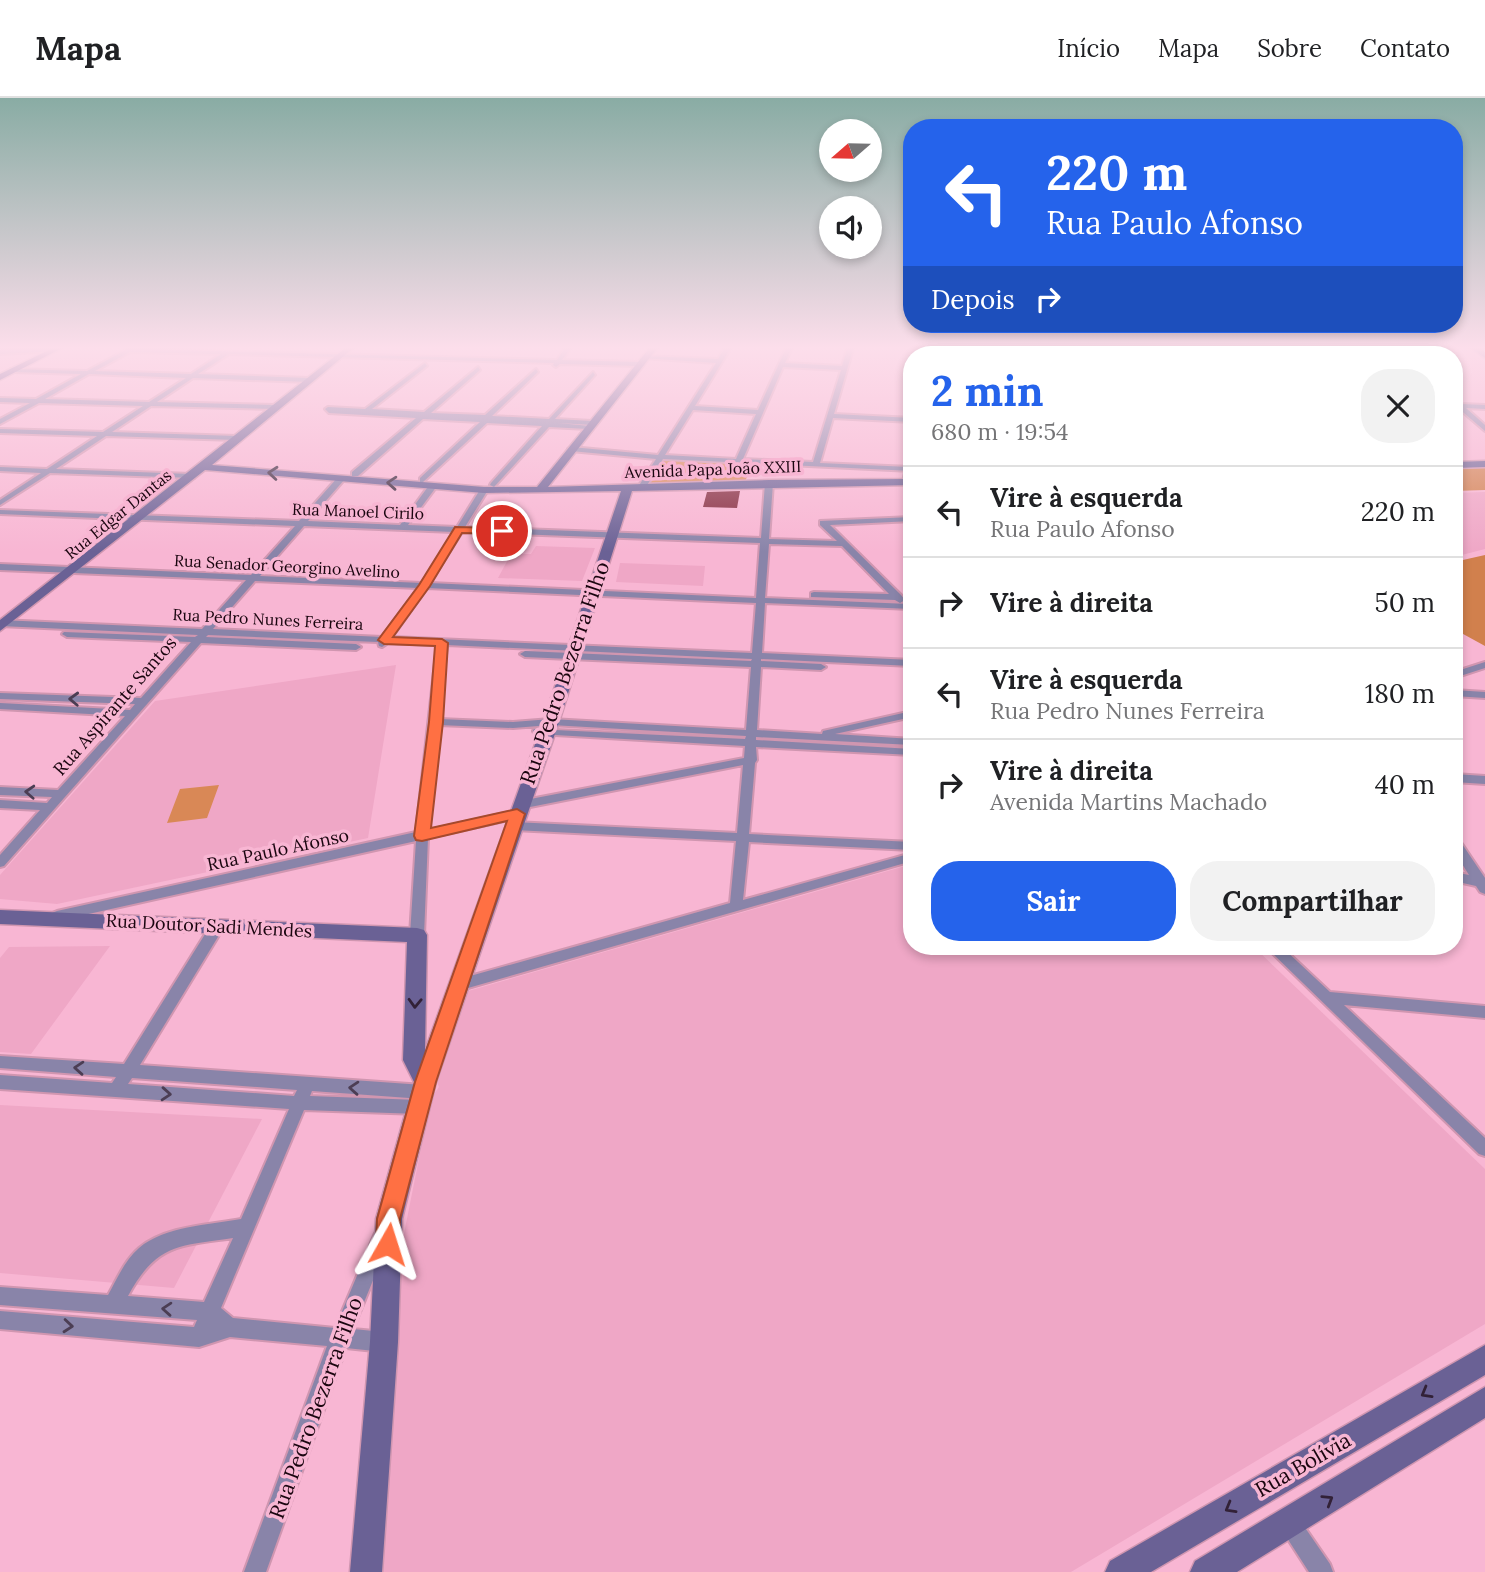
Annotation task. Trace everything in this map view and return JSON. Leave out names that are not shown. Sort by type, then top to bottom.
[{"type":"main road","name":"Rua Edgar Dantas","points":[[1,626],[140,518],[265,415]]},
{"type":"main road","points":[[539,490],[598,415]]},
{"type":"main road","points":[[1463,465],[1485,464]]},
{"type":"main road","name":"Avenida Papa João XXIII","points":[[196,471],[539,490],[884,481],[903,475]]},
{"type":"main road","name":"Rua Pedro Bezerra Filho","points":[[389,1219],[422,1094],[549,727],[628,487]]},
{"type":"main road","name":"Rua Doutor Sadi Mendes","points":[[0,917],[417,935]]},
{"type":"main road","points":[[417,935],[414,1060],[422,1094]]},
{"type":"main road","points":[[366,1572],[384,1342],[389,1219]]},
{"type":"main road","name":"Rua Bolívia","points":[[1121,1572],[1485,1359]]},
{"type":"main road","points":[[1206,1572],[1289,1524],[1485,1401]]},
{"type":"street","points":[[0,503],[134,415]]},
{"type":"street","points":[[355,474],[424,415],[590,425]]},
{"type":"street","points":[[402,527],[428,483],[490,415]]},
{"type":"street","points":[[382,644],[489,487],[556,415]]},
{"type":"street","points":[[642,487],[686,415]]},
{"type":"street","points":[[738,461],[759,415]]},
{"type":"street","points":[[1470,415],[1485,429]]},
{"type":"street","points":[[816,465],[830,416],[903,420]]},
{"type":"street","points":[[0,431],[237,438]]},
{"type":"street","points":[[571,449],[903,472]]},
{"type":"street","points":[[0,469],[196,471]]},
{"type":"street","name":"Rua Aspirante Santos","points":[[0,863],[341,479]]},
{"type":"street","points":[[736,908],[751,760],[755,660],[769,483]]},
{"type":"street","name":"Rua Manoel Cirilo","points":[[0,512],[841,544]]},
{"type":"street","points":[[903,519],[827,522],[823,526],[903,602]]},
{"type":"street","name":"Rua Senador Georgino Avelino","points":[[0,561],[77,567],[760,597],[903,608]]},
{"type":"street","name":"Rua Senador Georgino Avelino","points":[[0,567],[77,567]]},
{"type":"street","name":"Rua Senador Georgino Avelino","points":[[760,597],[898,597]]},
{"type":"street","name":"Rua Pedro Nunes Ferreira","points":[[1,626],[205,631],[382,644],[873,665],[903,669]]},
{"type":"street","name":"Rua Pedro Nunes Ferreira","points":[[1,626],[196,640],[382,644]]},
{"type":"street","points":[[417,935],[422,836],[436,722],[441,647]]},
{"type":"street","name":"Rua Pedro Nunes Ferreira","points":[[873,665],[903,663]]},
{"type":"street","points":[[1463,672],[1485,666]]},
{"type":"street","points":[[1463,694],[1485,695]]},
{"type":"street","points":[[0,696],[142,701]]},
{"type":"street","points":[[1463,700],[1485,701]]},
{"type":"street","points":[[0,706],[131,713]]},
{"type":"street","points":[[810,737],[903,717]]},
{"type":"street","points":[[436,722],[751,739],[903,751]]},
{"type":"street","points":[[751,739],[810,737],[903,742]]},
{"type":"street","points":[[517,815],[751,760]]},
{"type":"street","points":[[1463,771],[1485,772]]},
{"type":"street","points":[[1463,779],[1485,780]]},
{"type":"street","points":[[0,791],[60,794]]},
{"type":"street","points":[[0,804],[49,807]]},
{"type":"street","name":"Rua Paulo Afonso","points":[[46,919],[517,815],[743,837],[903,846]]},
{"type":"street","points":[[1463,854],[1482,880]]},
{"type":"street","points":[[461,984],[903,860]]},
{"type":"street","points":[[1463,877],[1482,880]]},
{"type":"street","points":[[116,1090],[217,927]]},
{"type":"street","points":[[1282,955],[1485,1149]]},
{"type":"street","points":[[1328,998],[1485,1012]]},
{"type":"street","points":[[0,1062],[422,1094]]},
{"type":"street","points":[[0,1082],[299,1104],[422,1094]]},
{"type":"street","points":[[199,1337],[307,1085]]},
{"type":"street","name":"Rua Pedro Bezerra Filho","points":[[255,1572],[340,1338],[389,1219]]},
{"type":"street","points":[[113,1305],[134,1267],[148,1251],[173,1241],[246,1227]]},
{"type":"street","points":[[0,1296],[210,1312],[230,1327]]},
{"type":"street","points":[[0,1320],[199,1337],[230,1327],[384,1342]]},
{"type":"street","points":[[1289,1524],[1322,1572]]},
{"type":"shaded area","points":[[664,459],[754,464],[745,481],[649,484]]},
{"type":"shaded area","points":[[1485,467],[1485,490],[1463,491],[1463,468]]},
{"type":"shaded area","points":[[1485,492],[1485,549],[1463,555],[1463,493]]},
{"type":"shaded area","points":[[536,546],[595,548],[582,581],[498,578],[511,554],[531,554]]},
{"type":"shaded area","points":[[1485,555],[1485,646],[1463,634],[1463,560]]},
{"type":"shaded area","points":[[620,563],[705,566],[703,586],[616,582]]},
{"type":"shaded area","points":[[396,665],[368,838],[57,904],[0,899],[0,875],[155,701]]},
{"type":"shaded area","points":[[219,785],[207,818],[167,823],[180,789]]},
{"type":"shaded area","points":[[903,867],[903,955],[1262,955],[1485,1169],[1485,1324],[1071,1572],[371,1572],[394,1284],[431,1098],[439,1087],[435,1077],[468,991]]},
{"type":"shaded area","points":[[110,946],[31,1054],[0,1052],[0,958],[9,947]]},
{"type":"shaded area","points":[[0,1105],[262,1119],[174,1288],[0,1273]]},
{"type":"building","points":[[740,491],[737,508],[703,507],[707,492]]},
{"type":"route","points":[[388,1244],[389,1219],[425,1082],[478,935],[517,814],[422,836],[436,722],[442,643],[384,640],[424,586],[458,529],[502,531]]}]
